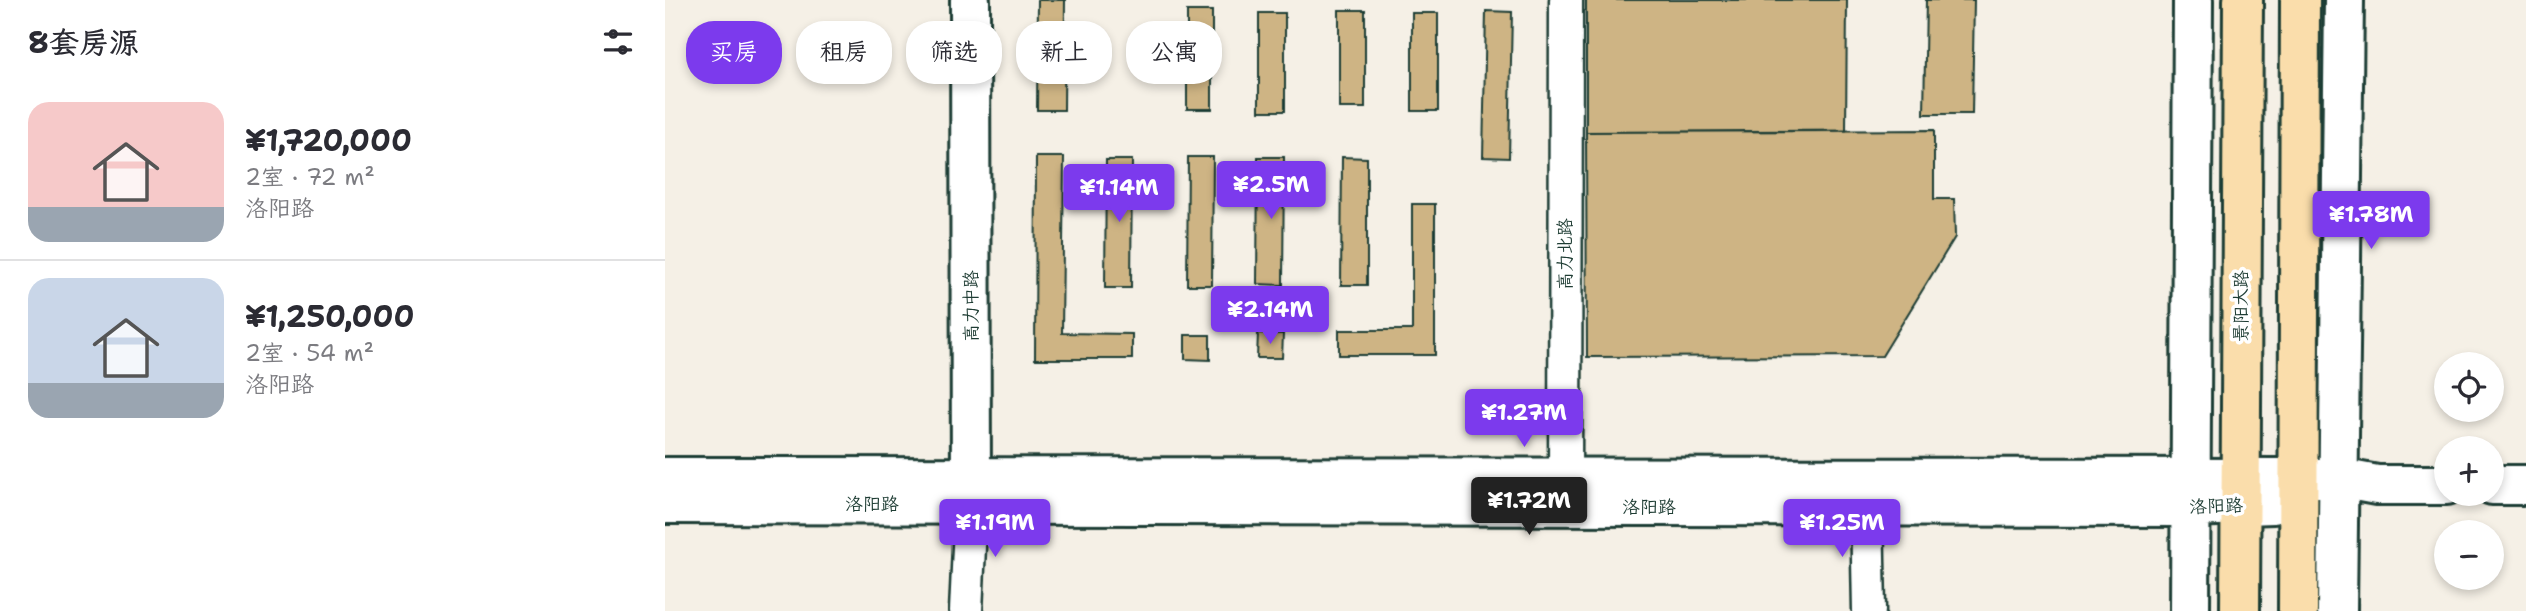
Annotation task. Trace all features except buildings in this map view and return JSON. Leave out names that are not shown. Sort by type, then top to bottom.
[{"type":"main road","name":"景阳大路","points":[[2240,611],[2243,0]]},
{"type":"main road","points":[[2298,611],[2300,0]]},
{"type":"street","name":"高力中路","points":[[965,611],[971,491],[970,0]]},
{"type":"street","name":"高力北路","points":[[1565,493],[1566,0]]},
{"type":"street","points":[[2190,611],[2193,0]]},
{"type":"street","points":[[2337,611],[2344,0]]},
{"type":"street","name":"洛阳路","points":[[665,477],[971,491],[2190,493],[2434,485]]},
{"type":"street","points":[[2504,485],[2526,485]]},
{"type":"street","name":"洛阳路","points":[[665,504],[971,491]]},
{"type":"street","name":"洛阳路","points":[[1565,493],[1867,506],[2190,493]]},
{"type":"street","points":[[1867,506],[1870,611]]}]
